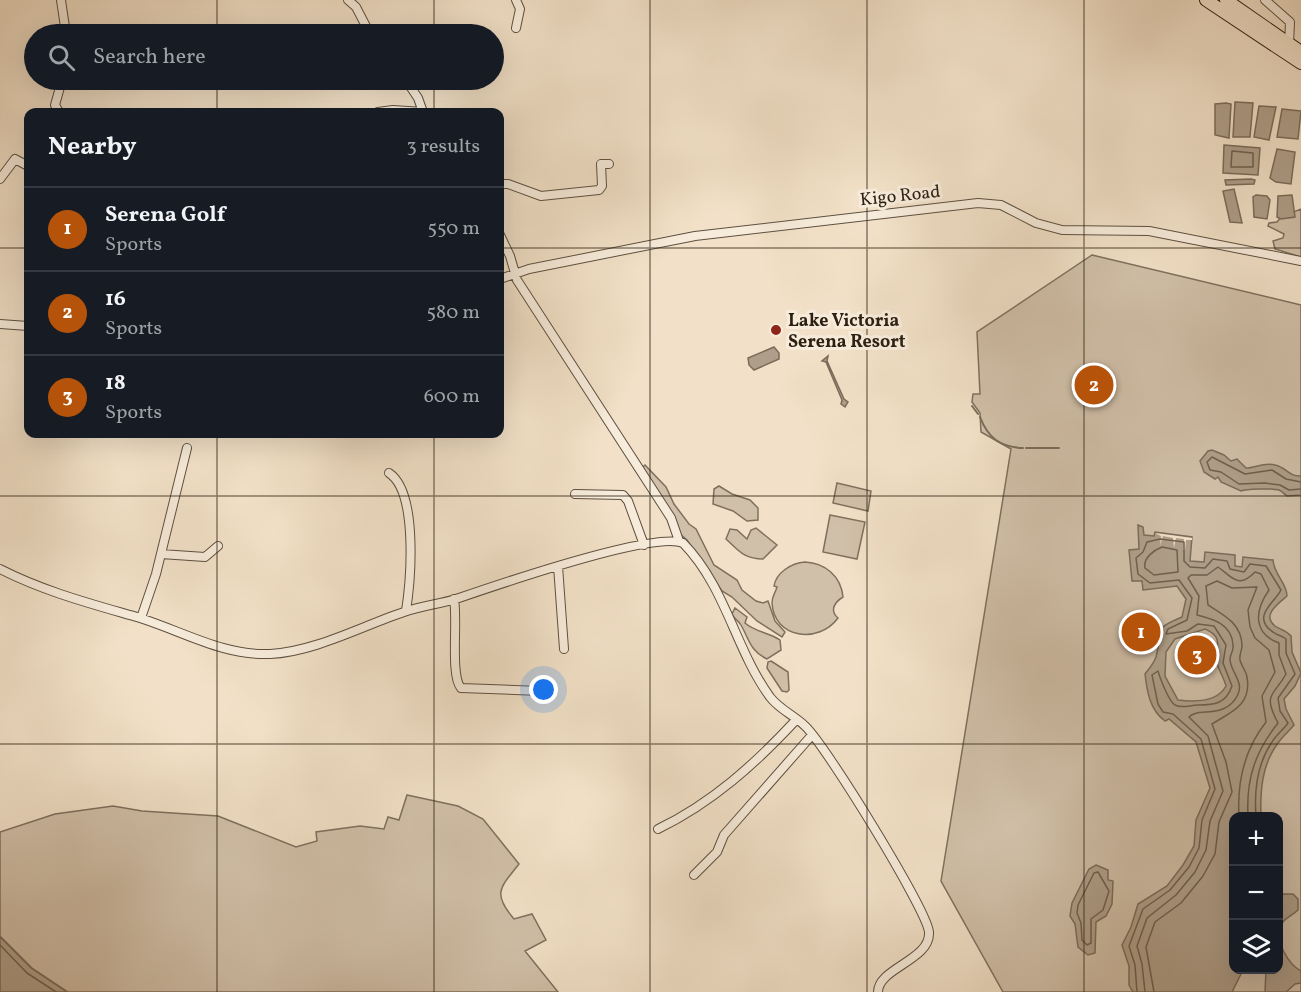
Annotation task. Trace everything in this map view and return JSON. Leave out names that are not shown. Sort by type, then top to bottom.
[{"type":"highway","points":[[1206,0],[1301,63]]},
{"type":"highway","points":[[1226,0],[1301,52]]},
{"type":"street","points":[[61,0],[65,24]]},
{"type":"street","points":[[348,0],[356,7],[365,24]]},
{"type":"street","points":[[516,0],[520,9],[516,28]]},
{"type":"street","points":[[1265,0],[1290,22],[1289,44]]},
{"type":"street","points":[[57,108],[55,105],[60,90]]},
{"type":"street","points":[[413,90],[422,108]]},
{"type":"street","points":[[0,179],[15,159],[24,164]]},
{"type":"street","points":[[504,184],[541,196],[599,190],[602,186],[601,164],[609,164]]},
{"type":"street","name":"Kigo Road","points":[[504,277],[514,273],[695,236],[978,203],[1001,205],[1050,228],[1149,231],[1301,261]]},
{"type":"street","points":[[504,246],[514,273],[566,359],[671,518],[679,542],[689,550],[727,607],[739,641],[771,699],[804,725],[812,735],[898,868],[927,921],[929,936],[923,948],[883,980],[878,992]]},
{"type":"street","points":[[0,324],[24,326]]},
{"type":"street","points":[[141,618],[161,554],[187,448]]},
{"type":"street","points":[[389,472],[399,481],[410,534],[412,566],[406,611]]},
{"type":"street","points":[[575,494],[621,494],[628,501],[644,545]]},
{"type":"street","points":[[0,571],[56,594],[141,618],[220,648],[239,653],[264,654],[294,651],[406,611],[454,599],[558,566],[644,545],[679,542]]},
{"type":"street","points":[[161,554],[205,557],[218,546]]},
{"type":"street","points":[[558,566],[564,650]]},
{"type":"street","points":[[454,599],[458,629],[456,679],[461,688],[540,691]]},
{"type":"street","points":[[658,829],[679,819],[734,781],[796,720]]},
{"type":"street","points":[[694,875],[717,852],[724,834],[812,735]]},
{"type":"shaded area","points":[[1301,209],[1301,257],[1275,249],[1273,241],[1283,238],[1284,234],[1268,226],[1269,223],[1277,222],[1281,217]]},
{"type":"shaded area","points":[[1092,255],[1301,305],[1301,992],[1003,992],[941,881],[1011,449],[981,432],[980,413],[972,402],[973,394],[980,394],[977,332]]},
{"type":"shaded area","points":[[645,465],[666,487],[674,504],[689,524],[696,529],[714,565],[737,580],[742,590],[756,601],[763,603],[768,601],[775,621],[785,632],[782,637],[757,621],[732,597],[722,591],[687,540],[667,517],[646,476],[643,467]]},
{"type":"shaded area","points":[[837,483],[871,491],[868,511],[833,503]]},
{"type":"shaded area","points":[[719,486],[732,494],[750,500],[758,508],[758,520],[747,521],[733,511],[713,504],[714,489]]},
{"type":"shaded area","points":[[830,515],[865,522],[857,559],[823,552]]},
{"type":"shaded area","points":[[756,528],[777,545],[763,559],[746,556],[726,539],[730,529],[737,530],[747,539],[751,530]]},
{"type":"shaded area","points":[[805,562],[819,565],[831,572],[839,583],[843,597],[834,606],[835,615],[838,618],[830,626],[820,632],[799,634],[780,624],[772,603],[777,587],[774,586],[775,581],[781,573]]},
{"type":"shaded area","points":[[735,608],[747,617],[745,623],[749,626],[780,640],[781,650],[767,659],[761,656],[732,614]]},
{"type":"shaded area","points":[[771,661],[788,672],[789,690],[787,692],[782,691],[767,668],[768,662]]},
{"type":"shaded area","points":[[407,795],[458,806],[483,819],[519,864],[503,885],[501,896],[503,903],[514,919],[532,914],[546,940],[525,951],[558,992],[68,992],[32,968],[0,936],[0,832],[55,814],[113,806],[142,811],[218,816],[296,847],[317,841],[316,832],[360,826],[384,829],[388,817],[399,820]]},
{"type":"water","points":[[1235,102],[1253,103],[1250,137],[1233,137]]},
{"type":"water","points":[[1215,104],[1231,104],[1229,138],[1215,135]]},
{"type":"water","points":[[1259,106],[1276,107],[1269,140],[1254,137]]},
{"type":"water","points":[[1282,109],[1301,111],[1298,139],[1277,137]]},
{"type":"water","points":[[1224,145],[1260,148],[1258,175],[1223,173]]},
{"type":"water","points":[[1277,149],[1295,152],[1291,184],[1276,182],[1270,178]]},
{"type":"water","points":[[1225,180],[1255,180],[1254,184],[1226,185]]},
{"type":"water","points":[[1234,189],[1242,223],[1230,222],[1223,191]]},
{"type":"water","points":[[1292,195],[1295,217],[1281,219],[1277,217],[1278,196]]},
{"type":"water","points":[[1267,196],[1270,200],[1267,219],[1254,217],[1253,197]]},
{"type":"water","points":[[774,347],[779,353],[779,359],[754,370],[749,365],[748,358]]},
{"type":"water","points":[[828,356],[827,361],[844,399],[848,402],[845,407],[841,404],[842,400],[826,362],[822,361]]},
{"type":"water","points":[[1212,450],[1231,461],[1237,459],[1246,468],[1271,464],[1293,475],[1301,476],[1301,495],[1287,496],[1280,490],[1271,489],[1241,491],[1221,482],[1218,477],[1215,479],[1204,472],[1200,461],[1208,451]]},
{"type":"water","points":[[1138,525],[1143,527],[1144,535],[1154,536],[1155,532],[1192,537],[1190,561],[1204,562],[1205,552],[1235,555],[1235,566],[1242,567],[1243,557],[1273,560],[1286,591],[1287,596],[1276,606],[1270,618],[1275,626],[1291,636],[1292,652],[1301,673],[1295,686],[1284,699],[1294,725],[1278,743],[1268,760],[1262,787],[1261,812],[1229,812],[1229,974],[1241,974],[1232,992],[1133,992],[1129,985],[1129,966],[1122,945],[1131,927],[1138,904],[1167,886],[1183,865],[1194,846],[1196,820],[1210,788],[1196,742],[1169,719],[1165,721],[1156,712],[1148,694],[1145,674],[1156,657],[1159,632],[1171,622],[1182,617],[1186,599],[1177,586],[1143,590],[1142,581],[1132,581],[1129,550],[1139,549]],"holes":[[[1205,629],[1215,636],[1218,644],[1217,663],[1226,686],[1217,696],[1205,700],[1178,700],[1165,676],[1166,652],[1175,639]]]},
{"type":"water","points":[[1096,865],[1108,870],[1108,880],[1113,881],[1112,904],[1106,916],[1096,922],[1095,953],[1088,955],[1078,947],[1075,924],[1070,916],[1072,903],[1089,869]]},
{"type":"water","points":[[1283,894],[1293,894],[1298,899],[1298,910],[1284,921]]},
{"type":"water","points":[[0,937],[31,968],[67,992],[0,992]]},
{"type":"water","points":[[1283,950],[1296,968],[1301,971],[1301,983],[1295,984],[1286,992],[1265,992],[1266,974],[1283,974]]},
{"type":"pier","points":[[1155,533],[1192,538],[1192,540],[1186,540],[1185,550],[1183,550],[1184,539],[1176,538],[1174,548],[1173,538],[1163,536],[1160,546],[1161,536]]},
{"type":"waterway","points":[[972,406],[978,414]]},
{"type":"waterway","points":[[980,417],[987,431],[996,440],[1008,446],[1023,448]]},
{"type":"waterway","points":[[1026,448],[1059,448]]},
{"type":"place","name":"Lake Victoria Serena Resort","points":[[776,330]]},
{"type":"place","name":"16","points":[[1094,385]]},
{"type":"place","name":"Serena Golf","points":[[1141,632]]},
{"type":"place","name":"18","points":[[1197,655]]}]
